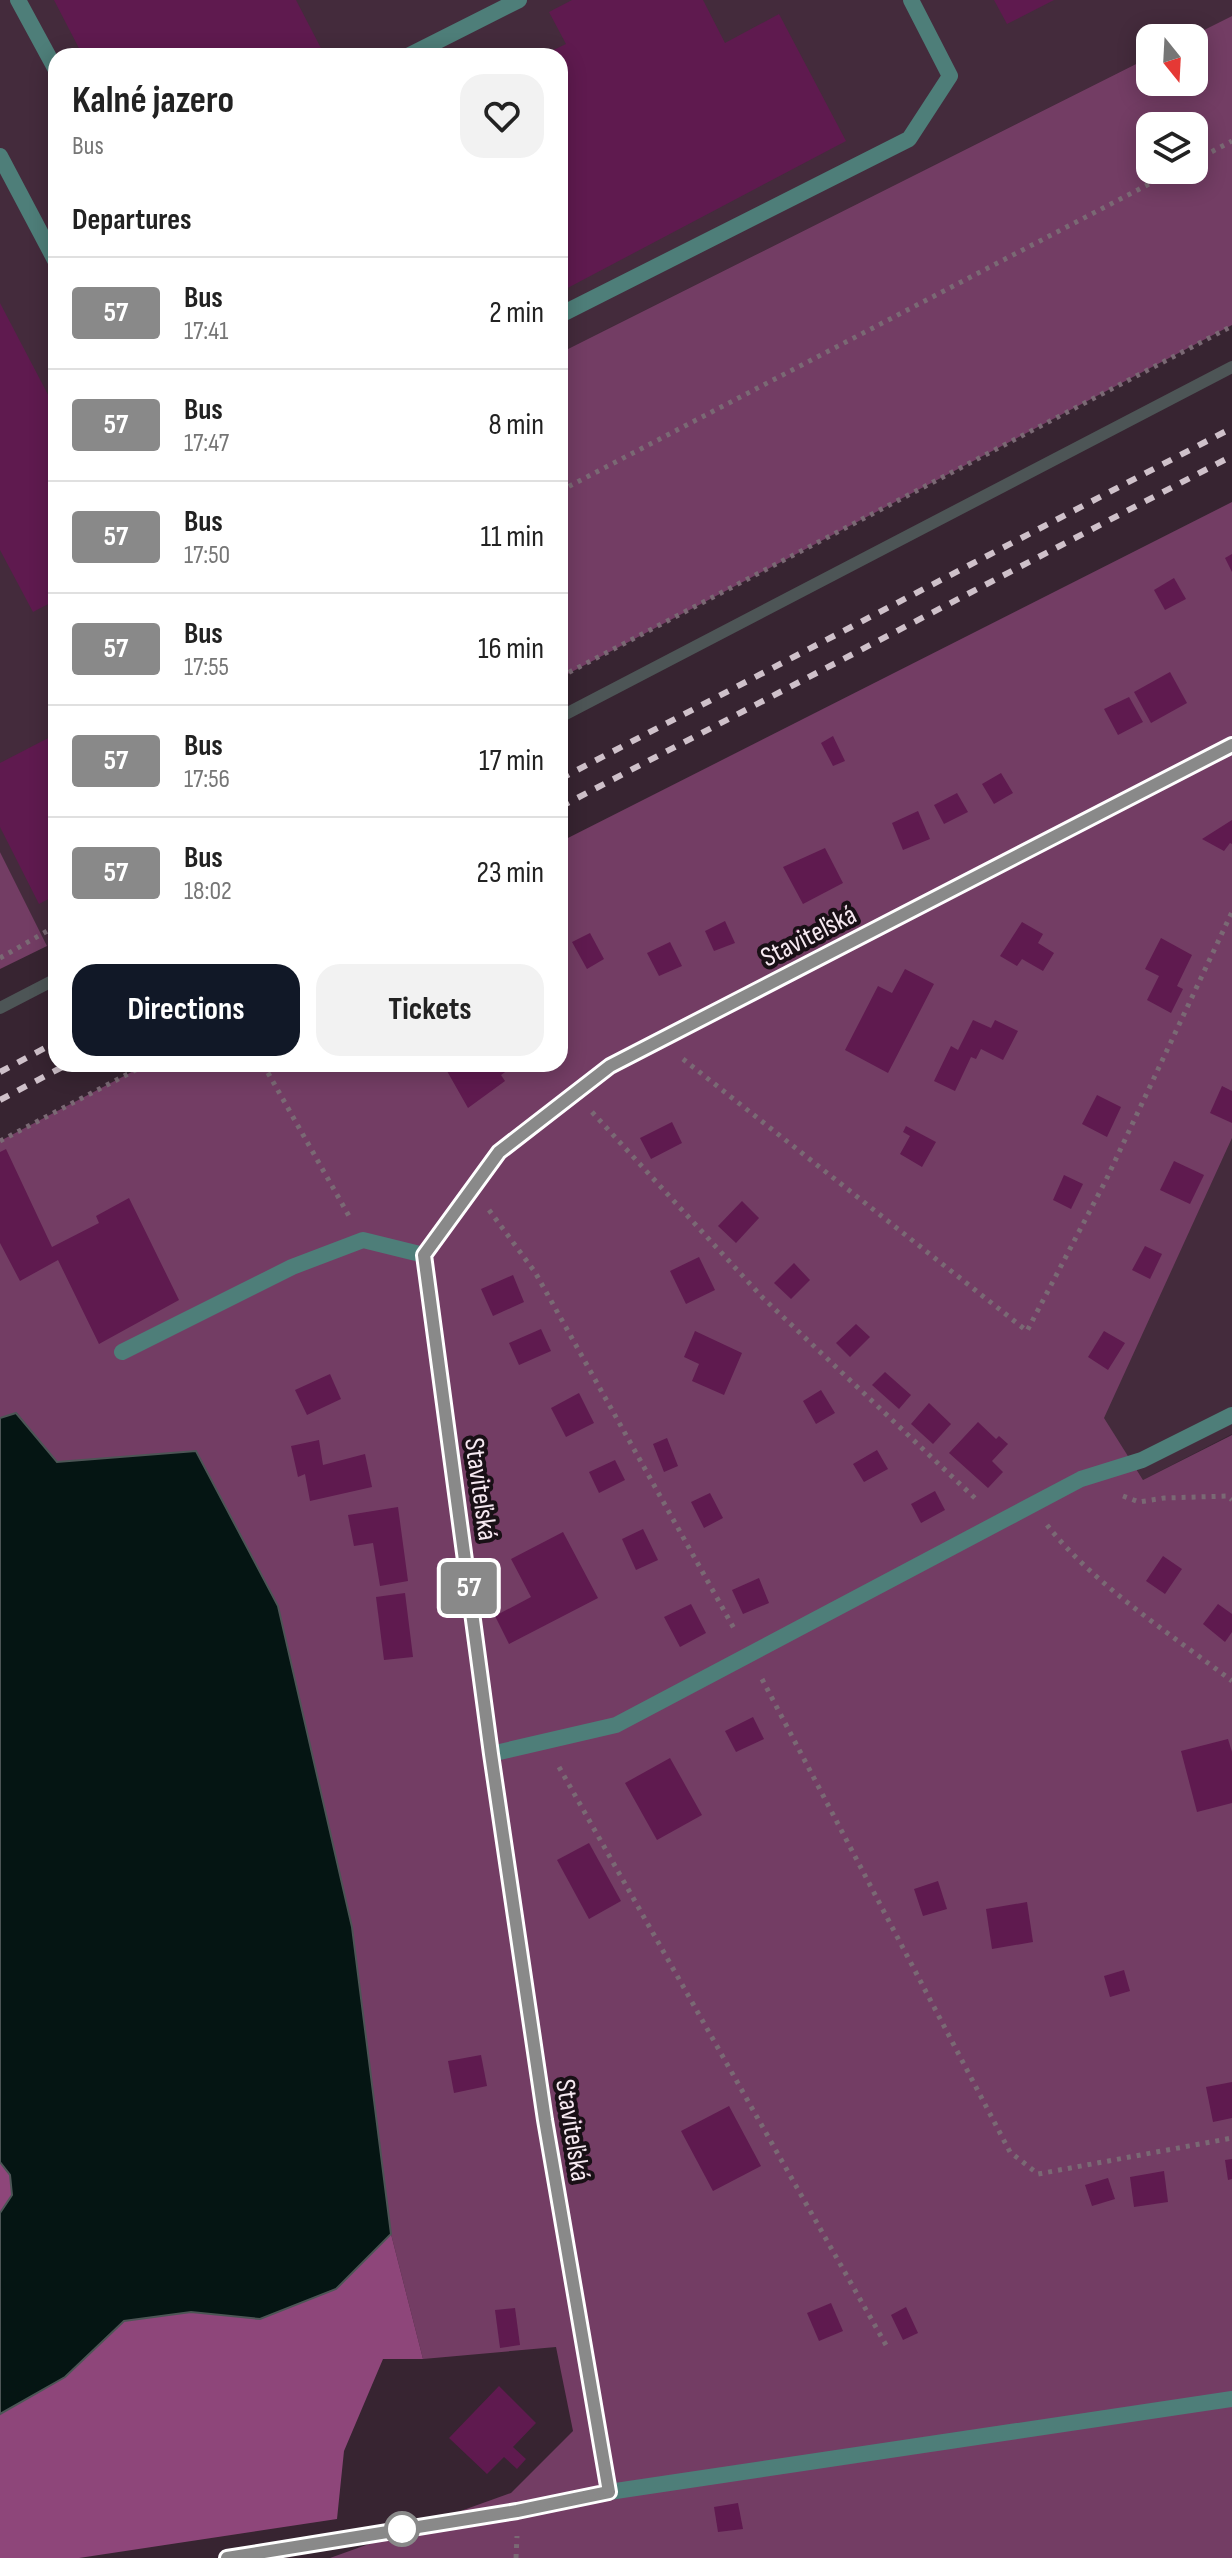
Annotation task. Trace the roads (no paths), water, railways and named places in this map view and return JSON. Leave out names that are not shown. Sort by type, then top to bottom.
[{"type":"street","points":[[18,0],[48,55]]},
{"type":"street","points":[[424,48],[519,0]]},
{"type":"street","points":[[568,311],[909,139],[950,76],[911,0]]},
{"type":"street","points":[[0,156],[48,247]]},
{"type":"street","name":"Staviteľská","points":[[609,2492],[550,2150],[491,1754],[424,1255],[499,1152],[610,1066],[1232,745]]},
{"type":"street","points":[[122,1352],[292,1267],[363,1240],[424,1255]]},
{"type":"street","points":[[491,1754],[616,1725],[1081,1479],[1142,1460],[1232,1415]]},
{"type":"street","points":[[227,2558],[517,2511],[609,2492],[1232,2399]]},
{"type":"waterway","points":[[568,713],[1232,367]]},
{"type":"waterway","points":[[0,1008],[48,983]]},
{"type":"railway","points":[[568,775],[1232,428]]},
{"type":"railway","points":[[568,803],[1232,456]]},
{"type":"railway","points":[[0,1072],[48,1046]]},
{"type":"railway","points":[[0,1100],[53,1072]]}]
